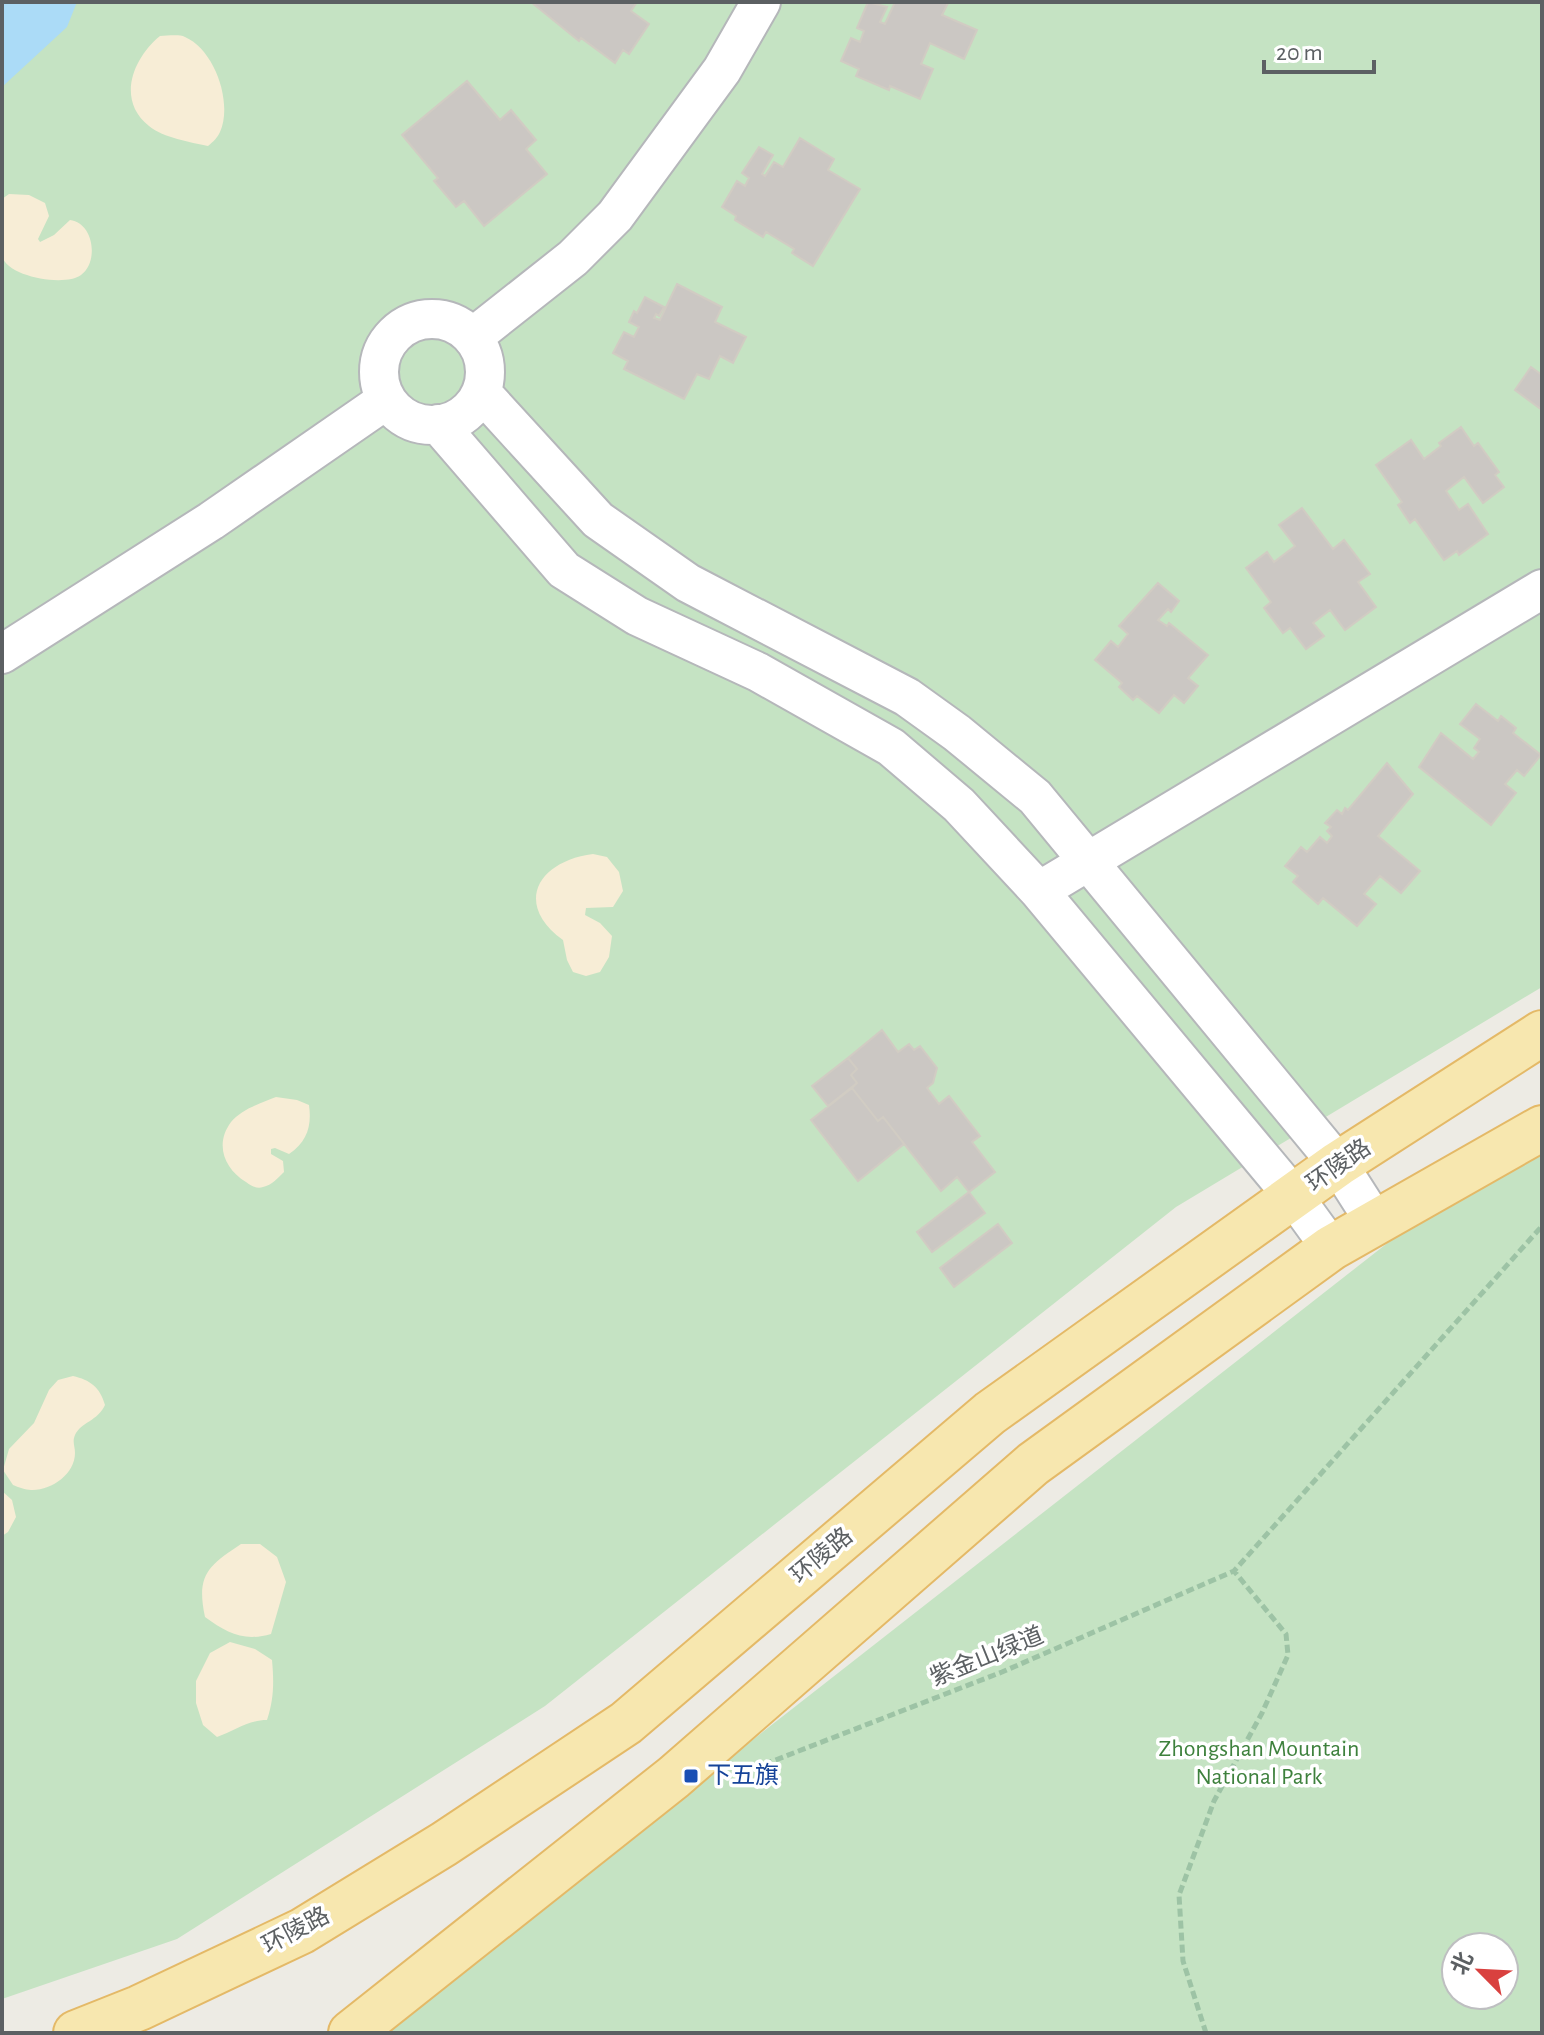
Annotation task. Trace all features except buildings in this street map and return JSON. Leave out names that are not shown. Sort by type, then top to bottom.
[{"type":"main road","name":"环陵路","points":[[76,2033],[139,2008],[302,1931],[444,1844],[626,1723],[990,1413],[1338,1164],[1542,1033]]},
{"type":"main road","points":[[351,2033],[674,1777],[1033,1464],[1331,1248],[1542,1128]]},
{"type":"street","points":[[473,337],[573,258],[615,216],[722,70],[761,2]]},
{"type":"street","points":[[425,319],[443,319],[459,325],[473,337],[481,352],[485,369],[481,392],[463,415],[438,424],[413,422],[398,413],[386,400],[378,366],[383,349],[394,334],[408,324],[425,319]]},
{"type":"street","points":[[481,392],[598,520],[688,583],[907,697],[957,733],[1035,797],[1338,1164],[1375,1222]]},
{"type":"street","points":[[2,654],[211,521],[386,400]]},
{"type":"street","points":[[438,424],[564,570],[637,616],[758,672],[891,747],[959,805],[1039,891],[1294,1197],[1331,1248]]},
{"type":"street","points":[[1039,891],[1542,589]]},
{"type":"path","name":"紫金山绿道","points":[[739,1774],[1002,1672],[1234,1571],[1542,1226]]},
{"type":"path","points":[[1206,2033],[1183,1961],[1179,1895],[1214,1801],[1262,1713],[1288,1655],[1286,1634],[1234,1571]]},
{"type":"green space","points":[[2,2],[1542,2],[1542,987],[1176,1207],[545,1706],[177,1939],[2,1999]]},
{"type":"green space","name":"Zhongshan Mountain National Park","points":[[1542,1136],[1542,2033],[378,2033],[1500,1155]]},
{"type":"sand","points":[[160,36],[182,36],[196,44],[205,53],[219,78],[223,93],[223,120],[219,134],[208,146],[162,134],[139,116],[133,104],[131,92],[136,67]]},
{"type":"sand","points":[[9,194],[29,195],[45,203],[49,216],[38,239],[40,242],[54,235],[70,220],[84,228],[89,235],[92,253],[87,269],[81,275],[63,280],[37,278],[14,270],[6,263],[1,249],[2,199]]},
{"type":"sand","points":[[593,854],[607,857],[619,872],[623,891],[613,907],[586,908],[585,915],[600,923],[612,936],[609,957],[600,972],[586,976],[573,972],[563,940],[548,926],[539,912],[536,899],[546,875],[558,865]]},
{"type":"sand","points":[[276,1097],[309,1105],[309,1127],[304,1139],[289,1154],[271,1149],[271,1154],[283,1161],[284,1172],[261,1188],[250,1185],[232,1170],[224,1156],[223,1139],[235,1117]]},
{"type":"sand","points":[[73,1376],[94,1385],[105,1405],[75,1435],[71,1468],[60,1480],[46,1488],[29,1490],[13,1485],[3,1470],[9,1449],[34,1423],[49,1390],[58,1380]]},
{"type":"sand","points":[[2,1491],[12,1500],[16,1517],[8,1532],[2,1536]]},
{"type":"sand","points":[[241,1544],[260,1544],[277,1557],[286,1582],[271,1634],[252,1637],[236,1634],[205,1617],[202,1591],[207,1573]]},
{"type":"sand","points":[[230,1642],[255,1649],[272,1660],[272,1698],[267,1720],[247,1724],[217,1737],[203,1725],[196,1703],[196,1681],[210,1653]]},
{"type":"water","points":[[2,2],[77,2],[67,27],[2,87]]},
{"type":"place","name":"下五旗","points":[[691,1776]]}]
